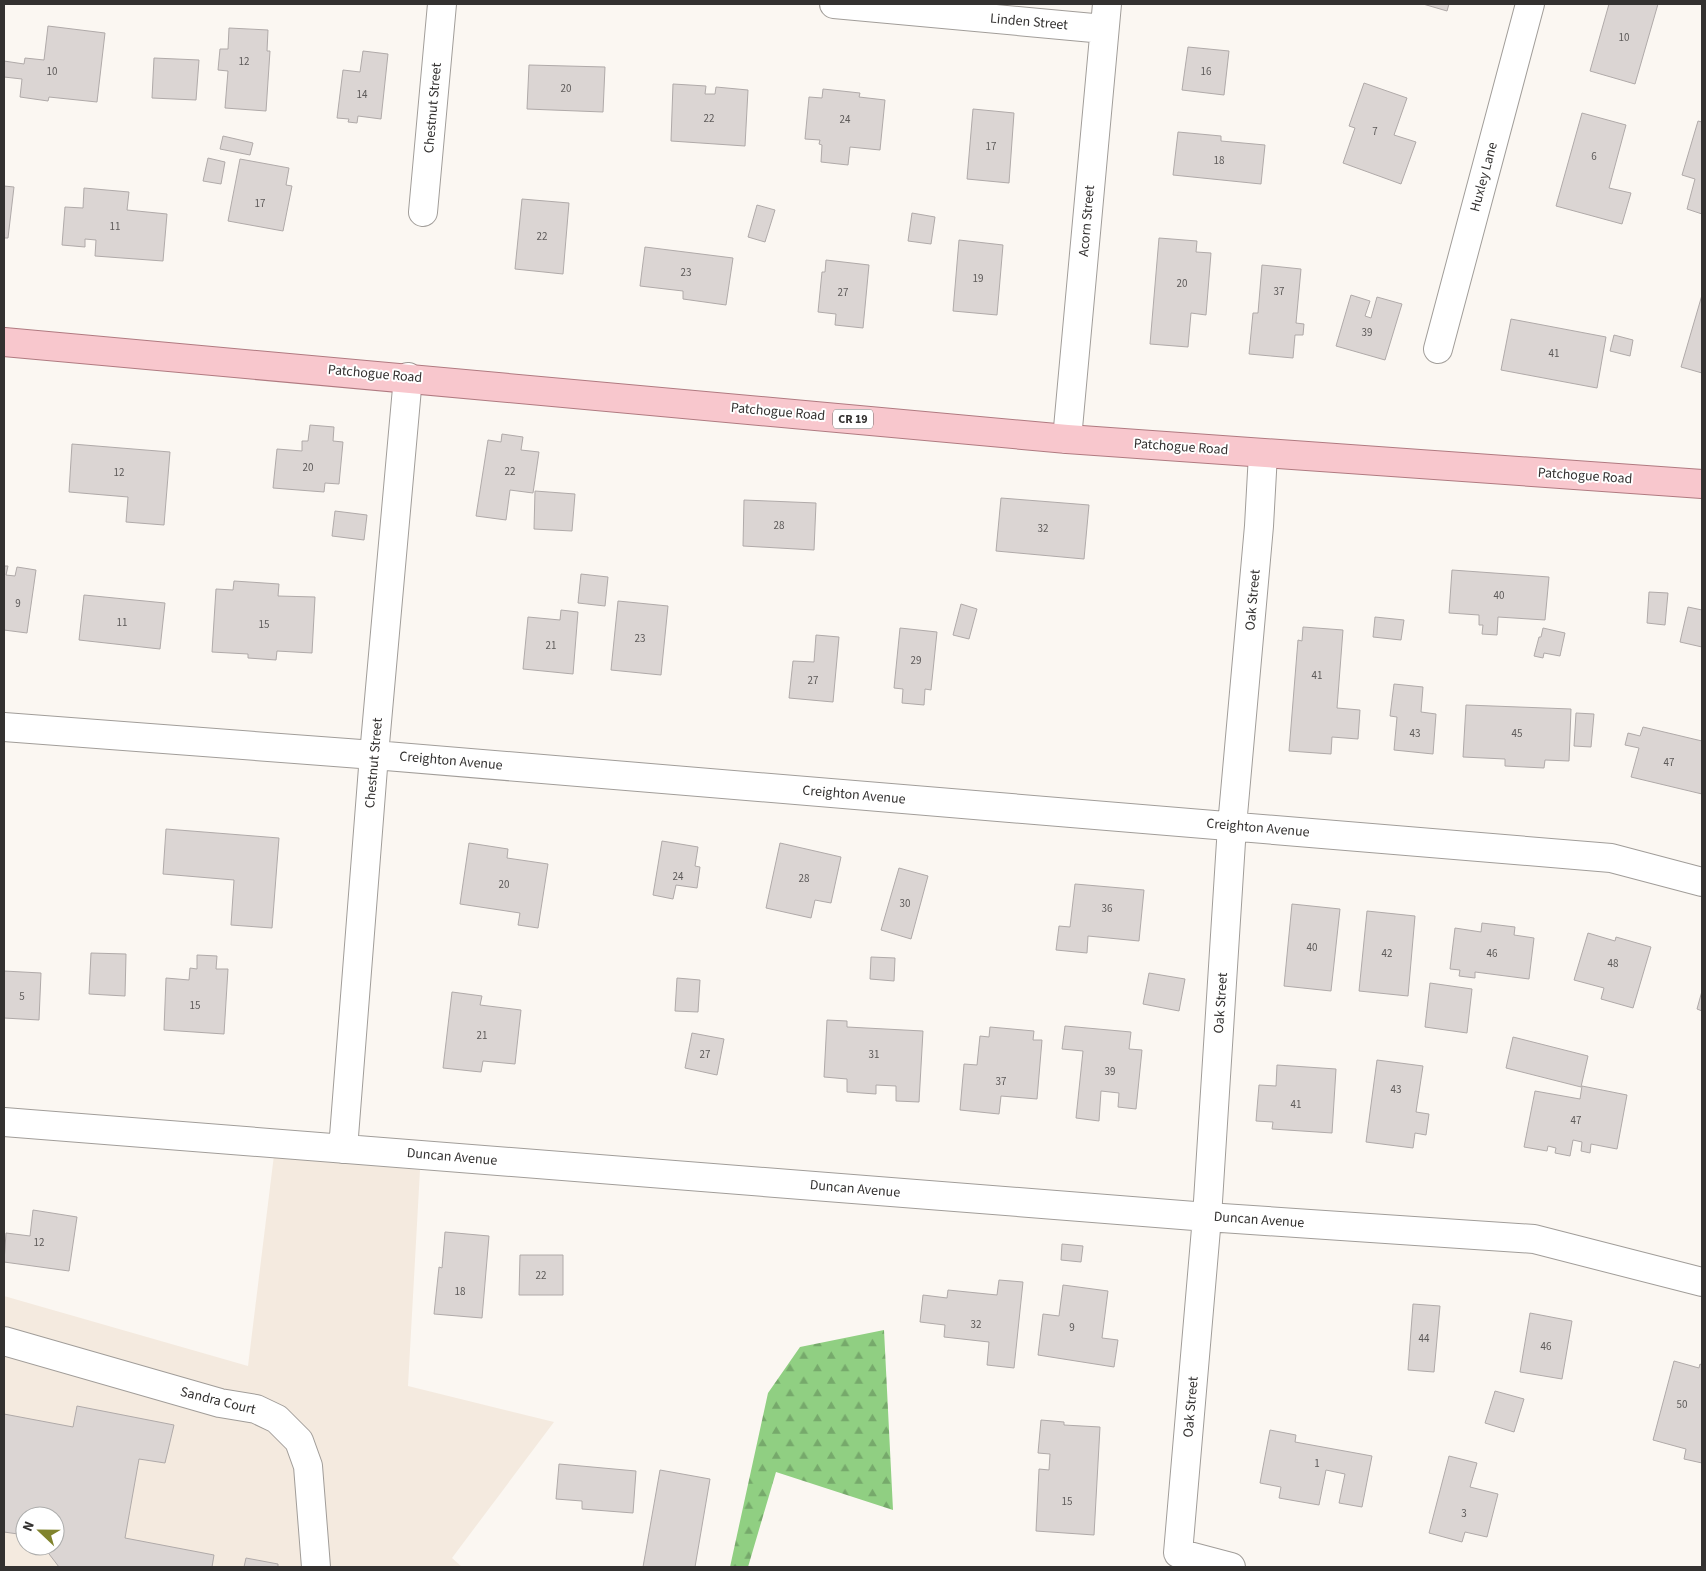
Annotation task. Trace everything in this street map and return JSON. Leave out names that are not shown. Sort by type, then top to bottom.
[{"type":"main road","name":"Patchogue Road","points":[[4,342],[408,377],[1067,439],[1702,484]]},
{"type":"street","name":"Chestnut Street","points":[[423,212],[442,4]]},
{"type":"street","name":"Linden Street","points":[[834,4],[1106,16]]},
{"type":"street","name":"Huxley Lane","points":[[1438,349],[1530,4]]},
{"type":"street","name":"Acorn Street","points":[[1067,439],[1106,16]]},
{"type":"street","name":"Chestnut Street","points":[[343,1149],[374,755],[408,377]]},
{"type":"street","name":"Oak Street","points":[[1231,1567],[1178,1553],[1207,1217],[1232,826],[1264,454]]},
{"type":"street","name":"Creighton Avenue","points":[[4,727],[374,755],[1611,858],[1702,882]]},
{"type":"street","name":"Duncan Avenue","points":[[4,1122],[1207,1217],[1534,1238],[1702,1282]]},
{"type":"street","name":"Sandra Court","points":[[4,1341],[220,1403],[256,1409],[278,1419],[299,1441],[308,1466],[316,1567]]},
{"type":"shaded area","points":[[274,1155],[420,1170],[408,1386],[554,1422],[452,1558],[462,1567],[4,1567],[4,1296],[248,1366]]},
{"type":"green space","points":[[884,1330],[893,1510],[776,1472],[748,1567],[730,1567],[768,1393],[800,1347]]},
{"type":"building","points":[[1423,4],[1449,4],[1447,11]]},
{"type":"building","points":[[1609,4],[1658,4],[1635,84],[1590,71]]},
{"type":"building","points":[[48,26],[105,33],[97,102],[49,97],[48,101],[20,97],[22,79],[4,77],[4,61],[24,64],[25,58],[44,60]]},
{"type":"building","points":[[229,28],[268,30],[267,51],[270,51],[266,111],[225,108],[228,71],[218,70],[220,49],[228,49]]},
{"type":"building","points":[[1188,47],[1229,51],[1224,95],[1182,90]]},
{"type":"building","points":[[363,51],[388,54],[381,119],[358,116],[357,123],[348,122],[349,119],[337,118],[343,70],[360,72]]},
{"type":"building","points":[[154,58],[199,60],[196,100],[152,98]]},
{"type":"building","points":[[529,65],[605,67],[603,112],[527,109]]},
{"type":"building","points":[[1364,83],[1407,98],[1394,135],[1416,142],[1401,184],[1343,163],[1355,128],[1349,126]]},
{"type":"building","points":[[673,84],[706,86],[705,94],[715,94],[716,87],[748,90],[745,146],[671,141]]},
{"type":"building","points":[[823,89],[860,93],[859,97],[885,100],[880,150],[850,147],[848,165],[821,162],[822,145],[819,144],[820,140],[805,139],[809,97],[822,98]]},
{"type":"building","points":[[973,109],[1014,113],[1009,183],[967,179]]},
{"type":"building","points":[[1582,113],[1626,125],[1609,188],[1631,193],[1622,224],[1556,206]]},
{"type":"building","points":[[1698,121],[1702,122],[1702,214],[1687,209],[1695,179],[1682,175]]},
{"type":"building","points":[[1178,132],[1221,136],[1221,141],[1265,145],[1261,184],[1173,175]]},
{"type":"building","points":[[223,136],[253,143],[250,155],[220,149]]},
{"type":"building","points":[[208,158],[225,162],[221,184],[203,181]]},
{"type":"building","points":[[240,159],[289,168],[286,185],[292,186],[283,231],[228,221]]},
{"type":"building","points":[[4,186],[14,187],[8,238],[4,238]]},
{"type":"building","points":[[84,188],[129,192],[127,210],[167,214],[163,261],[95,256],[96,240],[85,239],[85,247],[62,245],[65,207],[83,208]]},
{"type":"building","points":[[522,199],[569,203],[563,274],[515,269]]},
{"type":"building","points":[[757,205],[775,210],[765,242],[748,237]]},
{"type":"building","points":[[912,213],[935,217],[931,244],[908,241]]},
{"type":"building","points":[[1159,238],[1197,241],[1196,252],[1211,253],[1206,315],[1191,313],[1188,347],[1150,344]]},
{"type":"building","points":[[959,240],[1003,245],[997,315],[953,311]]},
{"type":"building","points":[[645,247],[733,258],[726,305],[683,299],[683,291],[640,286]]},
{"type":"building","points":[[826,260],[869,265],[863,328],[835,325],[836,314],[818,312],[822,272],[825,272]]},
{"type":"building","points":[[1262,265],[1301,269],[1296,323],[1304,324],[1303,335],[1295,335],[1293,358],[1249,354],[1253,313],[1258,313]]},
{"type":"building","points":[[1351,295],[1370,301],[1365,316],[1371,318],[1377,297],[1402,304],[1385,360],[1336,346]]},
{"type":"building","points":[[1702,295],[1702,373],[1681,367]]},
{"type":"building","points":[[1511,319],[1606,337],[1597,388],[1501,370]]},
{"type":"building","points":[[1614,335],[1633,340],[1630,356],[1610,351]]},
{"type":"building","points":[[310,425],[334,427],[333,441],[343,442],[339,484],[325,483],[324,492],[273,488],[277,449],[302,451],[302,441],[308,441]]},
{"type":"building","points":[[502,434],[523,437],[521,450],[539,452],[533,493],[510,490],[506,520],[476,516],[488,440],[501,442]]},
{"type":"building","points":[[72,444],[170,452],[164,525],[126,522],[128,497],[69,492]]},
{"type":"building","points":[[535,491],[575,494],[572,531],[534,529]]},
{"type":"building","points":[[1001,498],[1089,505],[1084,559],[996,551]]},
{"type":"building","points":[[744,500],[816,503],[814,550],[743,546]]},
{"type":"building","points":[[335,511],[367,515],[364,540],[332,536]]},
{"type":"building","points":[[4,566],[8,566],[6,575],[15,576],[17,567],[36,570],[27,633],[4,630]]},
{"type":"building","points":[[1452,570],[1549,577],[1545,620],[1498,617],[1497,635],[1482,634],[1483,625],[1479,625],[1479,615],[1449,613]]},
{"type":"building","points":[[581,574],[608,577],[605,606],[578,603]]},
{"type":"building","points":[[234,581],[279,584],[278,596],[315,597],[312,653],[277,651],[276,660],[248,658],[248,654],[212,652],[216,589],[233,590]]},
{"type":"building","points":[[1649,592],[1668,593],[1665,625],[1647,623]]},
{"type":"building","points":[[84,595],[165,603],[160,649],[79,640]]},
{"type":"building","points":[[618,601],[668,606],[661,675],[611,670]]},
{"type":"building","points":[[961,604],[977,609],[969,639],[953,635]]},
{"type":"building","points":[[1688,607],[1702,610],[1702,647],[1680,642]]},
{"type":"building","points":[[561,610],[578,612],[573,674],[523,669],[528,617],[560,620]]},
{"type":"building","points":[[1375,617],[1404,620],[1401,640],[1373,637]]},
{"type":"building","points":[[1303,627],[1343,630],[1337,708],[1360,710],[1358,739],[1332,737],[1331,754],[1289,751],[1298,640],[1302,641]]},
{"type":"building","points":[[900,628],[937,632],[931,690],[925,689],[924,705],[902,703],[903,689],[894,688]]},
{"type":"building","points":[[1543,628],[1565,633],[1560,656],[1544,653],[1543,658],[1534,656]]},
{"type":"building","points":[[816,635],[839,637],[833,702],[789,698],[793,661],[814,662]]},
{"type":"building","points":[[1394,684],[1423,687],[1421,712],[1436,714],[1433,754],[1394,750],[1397,717],[1390,716]]},
{"type":"building","points":[[1466,705],[1571,709],[1569,761],[1545,760],[1544,768],[1505,766],[1505,759],[1463,757]]},
{"type":"building","points":[[1576,713],[1594,714],[1591,747],[1574,746]]},
{"type":"building","points":[[1643,727],[1702,741],[1702,794],[1631,777],[1639,748],[1625,745],[1628,733],[1640,736]]},
{"type":"building","points":[[166,829],[279,838],[272,928],[231,925],[234,880],[163,874]]},
{"type":"building","points":[[662,841],[698,847],[695,866],[700,867],[697,888],[676,885],[673,899],[653,895]]},
{"type":"building","points":[[469,843],[508,849],[507,858],[548,864],[538,928],[518,925],[520,913],[460,904]]},
{"type":"building","points":[[780,843],[841,857],[831,903],[815,900],[811,918],[766,908]]},
{"type":"building","points":[[899,868],[928,876],[911,939],[881,930]]},
{"type":"building","points":[[1075,884],[1144,890],[1139,941],[1088,936],[1087,953],[1056,950],[1059,926],[1070,927]]},
{"type":"building","points":[[1292,904],[1340,909],[1331,991],[1284,986]]},
{"type":"building","points":[[1367,911],[1415,916],[1408,996],[1359,991]]},
{"type":"building","points":[[1482,923],[1515,927],[1514,935],[1534,938],[1529,979],[1475,972],[1475,978],[1459,976],[1460,970],[1450,969],[1455,928],[1481,932]]},
{"type":"building","points":[[1588,933],[1615,941],[1616,937],[1651,947],[1633,1008],[1601,999],[1604,988],[1574,980]]},
{"type":"building","points":[[91,953],[126,954],[125,996],[89,994]]},
{"type":"building","points":[[197,955],[217,956],[216,969],[228,969],[224,1034],[164,1030],[166,978],[189,980],[190,968],[197,969]]},
{"type":"building","points":[[871,957],[895,958],[894,981],[870,979]]},
{"type":"building","points":[[4,971],[41,973],[39,1020],[4,1018]]},
{"type":"building","points":[[1149,973],[1185,979],[1179,1011],[1143,1004]]},
{"type":"building","points":[[677,978],[700,980],[698,1012],[675,1011]]},
{"type":"building","points":[[1430,983],[1472,989],[1467,1033],[1425,1027]]},
{"type":"building","points":[[1702,991],[1702,1011],[1697,1009]]},
{"type":"building","points":[[452,992],[482,996],[480,1005],[521,1010],[515,1064],[483,1061],[481,1072],[443,1068]]},
{"type":"building","points":[[827,1020],[847,1021],[847,1027],[923,1031],[919,1102],[896,1101],[896,1086],[876,1085],[876,1094],[847,1092],[847,1079],[824,1077]]},
{"type":"building","points":[[1065,1026],[1131,1032],[1129,1049],[1142,1050],[1136,1109],[1118,1107],[1119,1093],[1101,1091],[1099,1121],[1076,1118],[1083,1051],[1062,1049]]},
{"type":"building","points":[[990,1027],[1034,1031],[1033,1040],[1042,1040],[1037,1099],[1001,1096],[999,1114],[960,1110],[964,1064],[977,1065],[980,1036],[989,1037]]},
{"type":"building","points":[[692,1033],[724,1039],[717,1075],[685,1068]]},
{"type":"building","points":[[1513,1037],[1588,1056],[1581,1087],[1506,1068]]},
{"type":"building","points":[[1377,1060],[1423,1066],[1416,1112],[1429,1114],[1426,1135],[1415,1133],[1413,1148],[1366,1142]]},
{"type":"building","points":[[1277,1065],[1336,1069],[1332,1133],[1272,1129],[1273,1122],[1256,1121],[1259,1085],[1276,1086]]},
{"type":"building","points":[[1582,1086],[1627,1095],[1617,1149],[1591,1144],[1590,1153],[1581,1151],[1582,1142],[1573,1140],[1570,1156],[1555,1153],[1556,1148],[1548,1146],[1547,1151],[1524,1147],[1535,1091],[1580,1099]]},
{"type":"building","points":[[33,1210],[77,1217],[69,1271],[4,1262],[6,1233],[30,1236]]},
{"type":"building","points":[[445,1232],[489,1236],[482,1318],[434,1314],[439,1267],[442,1268]]},
{"type":"building","points":[[1062,1244],[1083,1246],[1081,1262],[1061,1260]]},
{"type":"building","points":[[520,1255],[563,1255],[563,1295],[519,1295]]},
{"type":"building","points":[[999,1280],[1023,1282],[1014,1368],[987,1365],[989,1342],[944,1337],[945,1325],[920,1322],[923,1295],[947,1298],[948,1290],[997,1295]]},
{"type":"building","points":[[1063,1285],[1108,1291],[1102,1338],[1118,1340],[1114,1367],[1038,1355],[1043,1314],[1059,1316]]},
{"type":"building","points":[[1413,1304],[1440,1306],[1434,1372],[1408,1370]]},
{"type":"building","points":[[1530,1313],[1572,1321],[1562,1379],[1520,1372]]},
{"type":"building","points":[[1674,1361],[1699,1368],[1700,1364],[1702,1365],[1702,1463],[1684,1459],[1686,1449],[1653,1440]]},
{"type":"building","points":[[1495,1391],[1524,1399],[1514,1432],[1485,1423]]},
{"type":"building","points":[[77,1406],[174,1425],[165,1463],[139,1459],[125,1538],[214,1555],[212,1567],[59,1567],[51,1556],[65,1556],[65,1506],[15,1506],[15,1534],[4,1532],[4,1414],[73,1427]]},
{"type":"building","points":[[1041,1420],[1064,1422],[1064,1425],[1100,1427],[1094,1535],[1036,1531],[1039,1469],[1049,1470],[1050,1454],[1038,1453]]},
{"type":"building","points":[[1270,1430],[1296,1435],[1295,1442],[1372,1456],[1362,1507],[1339,1503],[1345,1474],[1326,1470],[1319,1505],[1279,1498],[1281,1487],[1260,1483]]},
{"type":"building","points":[[1449,1456],[1477,1463],[1470,1487],[1498,1494],[1487,1537],[1465,1532],[1462,1542],[1429,1533]]},
{"type":"building","points":[[559,1464],[636,1471],[633,1513],[582,1509],[582,1501],[556,1499]]},
{"type":"building","points":[[660,1470],[710,1479],[695,1567],[643,1567]]},
{"type":"building","points":[[246,1558],[278,1564],[278,1567],[244,1567]]}]
